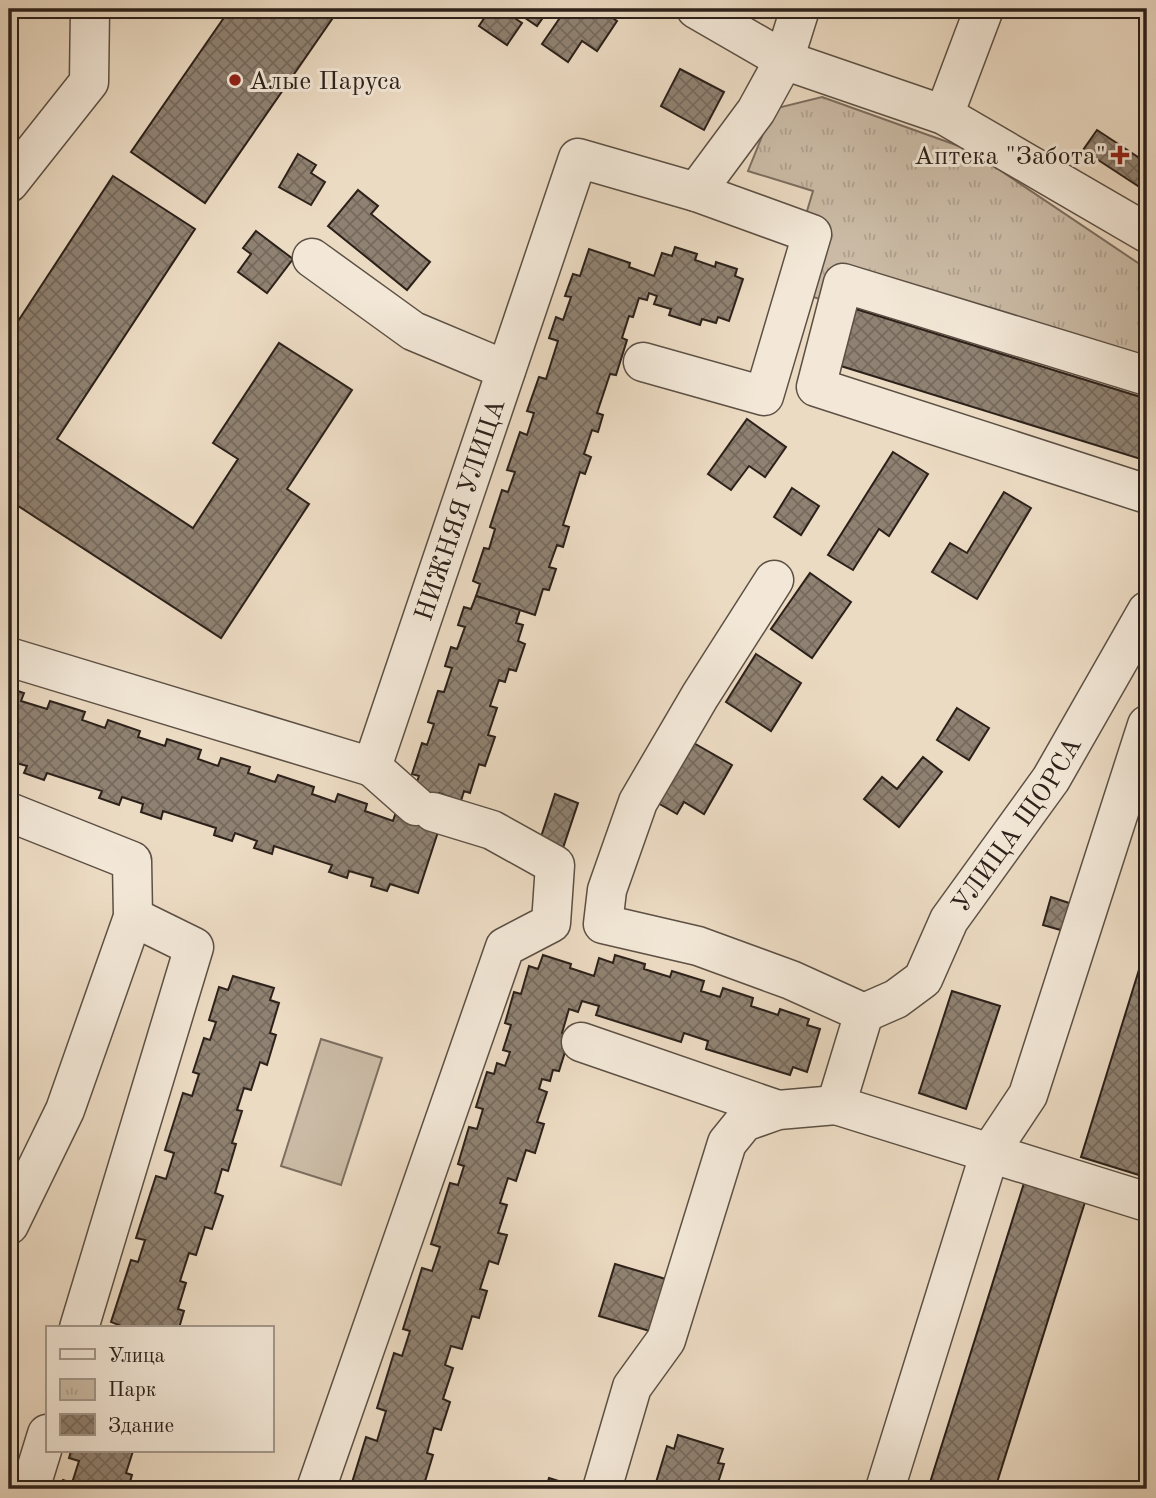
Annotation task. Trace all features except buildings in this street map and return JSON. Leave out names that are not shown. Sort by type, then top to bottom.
[{"type":"street","points":[[9,183],[89,82],[90,9]]},
{"type":"street","points":[[696,9],[784,60],[944,115],[1147,233]]},
{"type":"street","points":[[643,362],[764,396],[813,234],[696,192],[756,111],[784,60],[800,9]]},
{"type":"street","points":[[944,115],[984,9]]},
{"type":"street","name":"НИЖНЯЯ УЛИЦА","points":[[372,767],[578,159],[696,192]]},
{"type":"street","points":[[312,258],[413,331],[506,370]]},
{"type":"street","points":[[1147,376],[843,283],[816,387],[1147,494]]},
{"type":"street","points":[[603,924],[607,890],[638,802],[700,696],[774,580]]},
{"type":"street","name":"УЛИЦА ЩОРСА","points":[[864,1013],[896,999],[923,979],[949,920],[1051,779],[1147,611]]},
{"type":"street","points":[[9,657],[372,767],[424,809],[492,830],[555,865],[551,923]]},
{"type":"street","points":[[886,1489],[990,1153],[1028,1095],[1147,725]]},
{"type":"street","points":[[9,812],[132,861],[133,917],[65,1110],[9,1226]]},
{"type":"street","points":[[80,1326],[194,947],[133,917]]},
{"type":"street","points":[[316,1489],[505,947],[551,923],[603,924],[698,946],[790,980],[864,1013],[836,1105]]},
{"type":"street","points":[[581,1042],[778,1110]]},
{"type":"street","points":[[602,1489],[632,1387],[666,1340],[727,1143],[744,1122],[778,1110],[836,1105],[1147,1202]]},
{"type":"street","points":[[30,1489],[46,1436]]},
{"type":"green space","points":[[822,97],[970,150],[1147,269],[1147,399],[784,288],[813,191],[748,171],[773,109]]},
{"type":"green space","points":[[321,1039],[382,1058],[341,1185],[281,1166]]},
{"type":"place","name":"Алые Паруса","points":[[235,80]]},
{"type":"place","name":"Аптека \"Забота\"","points":[[1120,155]]}]
